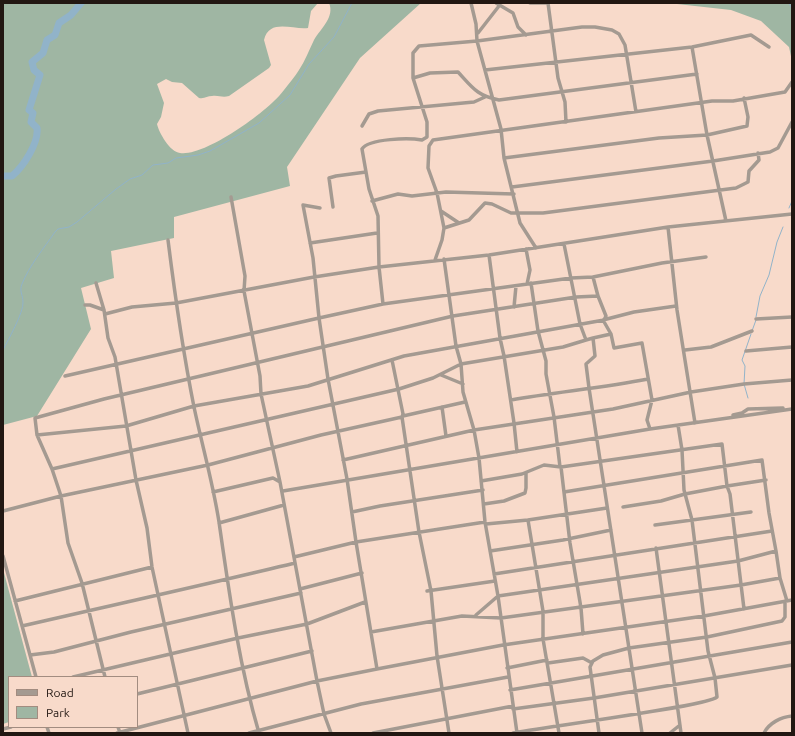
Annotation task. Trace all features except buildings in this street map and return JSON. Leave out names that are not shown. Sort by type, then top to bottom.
[{"type":"street","points":[[471,3],[477,41],[501,129],[504,158],[518,214],[523,229],[536,248]]},
{"type":"street","points":[[530,3],[547,3],[556,63],[565,102],[566,122]]},
{"type":"street","points":[[477,34],[481,26],[498,4],[513,13],[518,27],[526,35]]},
{"type":"street","points":[[435,260],[442,240],[444,228],[437,193],[429,173],[429,146],[426,137],[427,122],[413,78],[413,54],[415,48],[419,46],[477,41],[582,27],[605,28],[619,34],[623,38],[628,54],[636,112]]},
{"type":"street","points":[[485,70],[556,63],[653,50],[692,47],[752,35],[769,47]]},
{"type":"street","points":[[692,47],[707,135],[726,221]]},
{"type":"street","points":[[413,78],[430,73],[458,72],[470,86],[485,97],[492,99],[514,99],[562,91],[632,84],[697,74]]},
{"type":"street","points":[[429,146],[433,140],[501,129],[566,122],[712,101],[733,101],[782,93],[786,92],[792,82]]},
{"type":"street","points":[[362,126],[369,114],[422,106],[474,102],[485,97]]},
{"type":"street","points":[[504,158],[659,138],[707,135],[747,126],[748,118],[744,98]]},
{"type":"street","points":[[512,187],[713,161],[776,150],[792,122]]},
{"type":"street","points":[[383,304],[377,233],[378,216],[372,201],[362,152],[364,146],[368,144],[407,138],[426,137],[438,139]]},
{"type":"street","points":[[444,228],[469,220],[481,205],[485,203],[492,204],[505,212],[518,214],[566,210],[672,194],[683,195],[720,190],[746,184],[749,171],[757,163],[758,153]]},
{"type":"street","points":[[332,207],[329,178],[366,172]]},
{"type":"street","points":[[372,201],[398,194],[412,196],[437,193],[514,194]]},
{"type":"street","points":[[231,197],[245,276],[244,291],[257,362],[261,394],[283,491],[284,505],[317,681],[324,714],[331,733]]},
{"type":"street","points":[[320,208],[303,205],[310,243],[328,379],[347,479],[362,573],[365,602],[377,669]]},
{"type":"street","points":[[441,211],[459,223]]},
{"type":"street","points":[[85,305],[90,305],[105,312],[176,303],[314,277],[435,260],[489,255],[668,227],[792,214]]},
{"type":"street","points":[[668,227],[676,306],[685,350],[695,423]]},
{"type":"street","points":[[310,243],[377,233]]},
{"type":"street","points":[[168,240],[176,303],[194,406],[208,465],[219,522],[226,579],[259,732]]},
{"type":"street","points":[[564,244],[576,297],[580,324],[586,340]]},
{"type":"street","points":[[526,249],[530,270],[529,284],[535,304],[538,331],[546,361],[546,374],[554,417],[560,467],[568,513],[576,583],[581,608],[582,634]]},
{"type":"street","points":[[489,255],[500,338],[511,400],[517,452]]},
{"type":"street","points":[[65,376],[383,304],[593,276],[706,257]]},
{"type":"street","points":[[444,259],[454,316],[456,346],[461,364],[465,402],[474,430],[483,490],[486,523],[498,596],[515,733],[678,707],[716,699],[718,693],[709,656],[696,542],[685,494],[682,450],[678,425]]},
{"type":"street","points":[[593,276],[598,296],[606,316],[603,320]]},
{"type":"street","points":[[96,283],[105,312],[108,338],[116,364],[136,480],[147,528],[152,567],[188,733]]},
{"type":"street","points":[[514,307],[516,286]]},
{"type":"street","points":[[105,676],[82,583],[68,543],[61,496],[52,469],[37,435],[35,418],[122,394],[454,316],[576,297],[598,296]]},
{"type":"street","points":[[37,435],[126,426],[194,406],[308,386],[392,360],[456,346],[603,320],[634,312],[676,306]]},
{"type":"street","points":[[756,319],[792,317]]},
{"type":"street","points":[[603,320],[611,334],[614,348],[642,343],[652,400],[647,420],[650,429]]},
{"type":"street","points":[[685,350],[711,347],[752,331]]},
{"type":"street","points":[[52,469],[132,452],[399,389],[441,375],[461,364],[563,347],[611,334]]},
{"type":"street","points":[[593,338],[595,356],[586,364],[588,388],[623,601],[624,627],[629,648],[641,733]]},
{"type":"street","points":[[746,350],[792,346]]},
{"type":"street","points":[[392,360],[399,389],[405,446],[410,469],[419,532],[431,590],[442,689],[449,733]]},
{"type":"street","points":[[441,375],[463,384]]},
{"type":"street","points":[[511,400],[549,393],[624,384],[648,379]]},
{"type":"street","points":[[343,460],[474,430],[591,412],[690,392],[744,384],[792,380]]},
{"type":"street","points":[[3,511],[61,496],[208,465],[402,416],[465,402]]},
{"type":"street","points":[[442,407],[446,436]]},
{"type":"street","points":[[695,423],[742,413],[748,409],[792,408]]},
{"type":"street","points":[[283,491],[650,429],[792,408]]},
{"type":"street","points":[[481,481],[526,473],[544,466],[560,467],[722,444],[726,467],[727,486],[730,494],[733,516],[744,608]]},
{"type":"street","points":[[564,492],[762,460],[772,531],[780,578],[786,601],[786,617],[782,621],[707,637],[629,648],[603,655],[592,663],[590,667],[599,733]]},
{"type":"street","points":[[484,504],[504,501],[525,493],[526,473]]},
{"type":"street","points":[[213,492],[273,478],[280,482]]},
{"type":"street","points":[[623,507],[661,501],[685,494],[727,486],[766,480]]},
{"type":"street","points":[[352,512],[380,506],[415,502],[483,490]]},
{"type":"street","points":[[219,522],[284,505]]},
{"type":"street","points":[[294,557],[356,542],[419,532],[486,523],[528,520],[607,508]]},
{"type":"street","points":[[655,525],[733,516],[751,512]]},
{"type":"street","points":[[528,520],[543,611],[543,639],[559,733]]},
{"type":"street","points":[[490,551],[611,530]]},
{"type":"street","points":[[494,574],[772,531]]},
{"type":"street","points":[[656,548],[658,572],[678,707],[680,733]]},
{"type":"street","points":[[476,615],[498,596],[576,583],[738,561],[776,551]]},
{"type":"street","points":[[3,556],[36,676]]},
{"type":"street","points":[[22,626],[295,562]]},
{"type":"street","points":[[15,601],[82,583],[152,567]]},
{"type":"street","points":[[30,655],[54,652],[96,640],[233,608],[362,573]]},
{"type":"street","points":[[371,632],[434,620],[476,615],[501,618],[543,611],[581,608],[780,578]]},
{"type":"street","points":[[426,591],[495,581]]},
{"type":"street","points":[[119,733],[317,681],[377,669],[503,645],[704,616],[792,600]]},
{"type":"street","points":[[77,676],[238,638],[306,624],[365,602]]},
{"type":"street","points":[[510,690],[792,642]]},
{"type":"street","points":[[138,694],[312,651]]},
{"type":"street","points":[[507,668],[583,658],[592,663]]},
{"type":"street","points":[[373,733],[447,718],[635,692],[792,665]]},
{"type":"street","points":[[249,733],[259,732],[361,704],[508,677]]},
{"type":"street","points":[[764,733],[776,721],[784,717],[792,716]]},
{"type":"street","points":[[670,733],[680,725]]},
{"type":"green space","points":[[3,3],[318,3],[311,11],[308,28],[282,26],[271,29],[267,33],[264,40],[271,65],[269,68],[229,96],[210,96],[199,98],[182,83],[172,82],[166,79],[157,84],[164,103],[161,117],[157,124],[158,128],[169,146],[176,152],[180,153],[205,148],[220,140],[252,120],[277,99],[297,73],[314,40],[329,18],[329,3],[421,3],[360,58],[287,167],[290,186],[174,217],[174,238],[111,251],[114,278],[81,288],[91,329],[37,416],[3,425]]},
{"type":"green space","points":[[668,3],[792,3],[792,61],[789,47],[761,21],[731,10]]},
{"type":"green space","points":[[3,569],[32,676],[8,676],[8,722],[3,724]]},
{"type":"waterway","points":[[3,176],[12,176],[25,161],[33,147],[37,134],[37,128],[31,122],[33,113],[29,110],[40,75],[34,70],[32,62],[43,53],[47,40],[55,35],[59,23],[71,15],[81,3]]},
{"type":"waterway","points":[[3,350],[23,307],[21,289],[25,277],[37,257],[58,229],[69,227],[77,222],[116,189],[130,179],[142,175],[153,165],[168,163],[176,158],[198,155],[210,151],[259,123],[290,95],[309,64],[334,37],[352,3]]},
{"type":"waterway","points":[[789,3],[792,9]]},
{"type":"waterway","points":[[789,208],[792,201]]},
{"type":"waterway","points":[[756,317],[760,296],[769,275],[777,242],[783,227]]},
{"type":"waterway","points":[[752,331],[756,320]]},
{"type":"waterway","points":[[748,398],[744,384],[745,366],[742,360],[751,334]]}]
